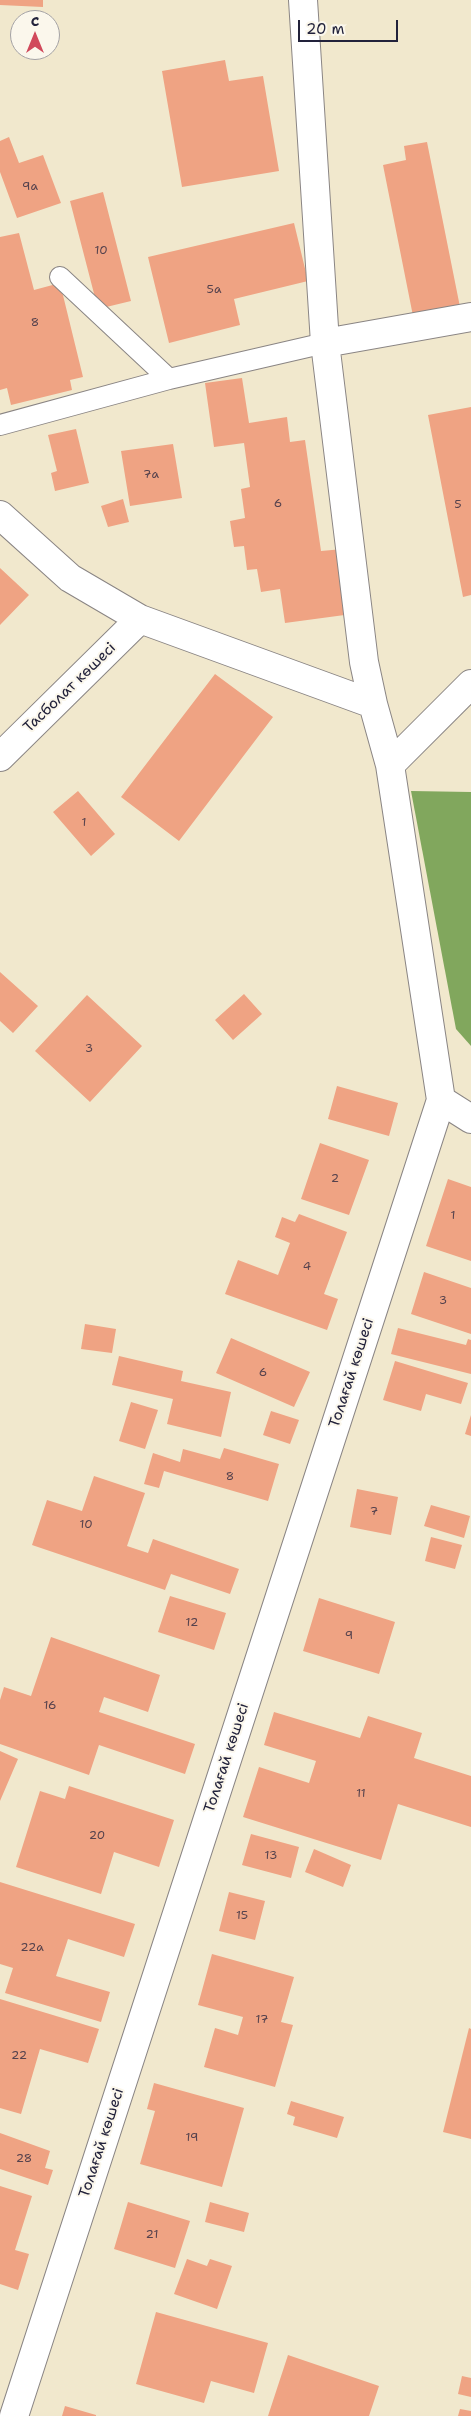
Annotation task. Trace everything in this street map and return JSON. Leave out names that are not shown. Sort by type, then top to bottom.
[{"type":"street","points":[[303,0],[325,343],[364,662],[373,704],[390,765],[441,1100],[471,1119]]},
{"type":"street","points":[[325,343],[471,317]]},
{"type":"street","points":[[0,515],[70,578],[140,619],[373,704]]},
{"type":"street","name":"Тасболат көшесі","points":[[0,757],[140,619]]},
{"type":"street","points":[[390,765],[471,684]]},
{"type":"street","name":"Толағай көшесі","points":[[14,2416],[441,1100]]},
{"type":"lane","points":[[60,277],[169,379]]},
{"type":"lane","points":[[0,425],[169,379],[325,343]]},
{"type":"green space","points":[[411,791],[471,792],[471,1046],[456,1029]]},
{"type":"building","points":[[0,0],[43,0],[43,7],[0,5]]},
{"type":"building","points":[[225,60],[229,81],[263,76],[279,171],[182,187],[162,71]]},
{"type":"building","points":[[9,137],[19,163],[43,155],[61,203],[17,218],[0,172],[0,141]]},
{"type":"building","points":[[427,142],[460,307],[413,316],[383,165],[406,160],[404,146]]},
{"type":"building","points":[[103,192],[131,301],[98,309],[70,201]]},
{"type":"building","points":[[294,223],[308,281],[234,299],[240,325],[169,343],[148,257]]},
{"type":"building","points":[[19,233],[34,290],[60,283],[83,377],[70,380],[72,390],[11,405],[7,388],[0,390],[0,237]]},
{"type":"building","points":[[242,378],[249,423],[287,417],[290,442],[305,440],[321,551],[343,549],[352,614],[285,623],[280,589],[261,592],[257,569],[247,570],[244,546],[234,547],[230,521],[245,518],[241,489],[250,487],[244,443],[214,447],[205,383]]},
{"type":"building","points":[[471,407],[471,595],[463,597],[428,415]]},
{"type":"building","points":[[76,429],[89,483],[55,491],[51,473],[57,471],[48,435]]},
{"type":"building","points":[[173,444],[182,498],[130,506],[121,451]]},
{"type":"building","points":[[123,499],[129,522],[108,527],[101,506]]},
{"type":"building","points":[[0,568],[29,595],[0,625]]},
{"type":"building","points":[[215,674],[273,717],[179,841],[121,797]]},
{"type":"building","points":[[78,791],[115,834],[91,856],[53,812]]},
{"type":"building","points":[[0,972],[38,1006],[13,1033],[0,1021]]},
{"type":"building","points":[[244,994],[262,1014],[233,1040],[215,1020]]},
{"type":"building","points":[[87,995],[142,1046],[90,1102],[35,1051]]},
{"type":"building","points":[[337,1086],[398,1103],[389,1136],[328,1119]]},
{"type":"building","points":[[320,1143],[369,1160],[349,1215],[301,1199]]},
{"type":"building","points":[[448,1179],[471,1187],[471,1261],[426,1246]]},
{"type":"building","points":[[299,1214],[347,1232],[324,1294],[338,1299],[327,1330],[225,1294],[238,1260],[278,1275],[290,1243],[275,1237],[282,1217],[295,1222]]},
{"type":"building","points":[[424,1272],[471,1288],[471,1334],[411,1314]]},
{"type":"building","points":[[85,1324],[116,1329],[112,1353],[81,1349]]},
{"type":"building","points":[[398,1328],[466,1345],[468,1339],[471,1340],[471,1374],[391,1354]]},
{"type":"building","points":[[231,1338],[310,1372],[294,1407],[216,1373]]},
{"type":"building","points":[[119,1356],[183,1371],[181,1381],[231,1392],[221,1437],[167,1424],[173,1399],[112,1385]]},
{"type":"building","points":[[395,1361],[468,1383],[461,1404],[426,1394],[421,1411],[383,1400]]},
{"type":"building","points":[[131,1402],[158,1410],[145,1449],[119,1441]]},
{"type":"building","points":[[271,1411],[299,1420],[290,1444],[263,1435]]},
{"type":"building","points":[[471,1415],[471,1436],[465,1434]]},
{"type":"building","points":[[224,1448],[279,1464],[268,1501],[164,1471],[159,1488],[144,1484],[153,1453],[180,1462],[183,1449],[220,1459]]},
{"type":"building","points":[[94,1476],[145,1493],[127,1546],[148,1553],[153,1539],[239,1569],[230,1594],[171,1574],[165,1590],[32,1545],[47,1500],[82,1511]]},
{"type":"building","points":[[357,1489],[398,1497],[391,1535],[350,1527]]},
{"type":"building","points":[[431,1505],[470,1516],[464,1538],[424,1526]]},
{"type":"building","points":[[431,1537],[462,1545],[455,1569],[425,1561]]},
{"type":"building","points":[[170,1596],[226,1613],[214,1650],[158,1632]]},
{"type":"building","points":[[319,1598],[395,1622],[379,1674],[303,1651]]},
{"type":"building","points":[[51,1637],[160,1675],[148,1712],[104,1697],[99,1712],[195,1744],[185,1774],[99,1745],[89,1775],[0,1744],[0,1700],[4,1687],[31,1696]]},
{"type":"building","points":[[274,1712],[360,1738],[368,1716],[422,1733],[414,1758],[471,1776],[471,1827],[398,1804],[381,1860],[243,1817],[259,1767],[309,1783],[316,1761],[264,1745]]},
{"type":"building","points":[[0,1751],[18,1759],[0,1801]]},
{"type":"building","points":[[69,1786],[174,1820],[159,1867],[114,1852],[101,1894],[16,1867],[40,1791],[65,1799]]},
{"type":"building","points":[[251,1834],[299,1847],[291,1878],[242,1865]]},
{"type":"building","points":[[314,1849],[351,1865],[343,1887],[305,1872]]},
{"type":"building","points":[[0,1882],[135,1924],[124,1957],[68,1939],[56,1976],[110,1992],[101,2022],[5,1993],[13,1968],[0,1964]]},
{"type":"building","points":[[229,1892],[265,1901],[255,1940],[219,1931]]},
{"type":"building","points":[[212,1954],[294,1977],[281,2022],[293,2025],[275,2087],[204,2067],[215,2028],[238,2035],[243,2017],[198,2005]]},
{"type":"building","points":[[0,1999],[99,2029],[88,2063],[40,2049],[21,2114],[0,2108]]},
{"type":"building","points":[[469,2028],[471,2029],[471,2139],[443,2132]]},
{"type":"building","points":[[154,2083],[244,2108],[222,2187],[140,2164],[155,2111],[147,2109]]},
{"type":"building","points":[[291,2101],[344,2117],[337,2138],[293,2125],[295,2117],[287,2114]]},
{"type":"building","points":[[0,2133],[50,2151],[45,2168],[53,2170],[48,2185],[0,2169]]},
{"type":"building","points":[[0,2186],[32,2196],[15,2250],[29,2254],[18,2290],[0,2284]]},
{"type":"building","points":[[128,2202],[190,2221],[175,2268],[114,2249]]},
{"type":"building","points":[[210,2202],[249,2213],[244,2232],[205,2222]]},
{"type":"building","points":[[187,2259],[207,2266],[210,2259],[232,2266],[217,2309],[174,2294]]},
{"type":"building","points":[[156,2312],[268,2343],[254,2393],[211,2381],[204,2403],[136,2384]]},
{"type":"building","points":[[288,2355],[379,2386],[369,2416],[268,2416]]},
{"type":"building","points":[[462,2376],[471,2378],[471,2397],[458,2394]]},
{"type":"building","points":[[65,2406],[96,2415],[96,2416],[62,2416]]},
{"type":"building","points":[[460,2409],[471,2411],[471,2416],[458,2416]]}]
